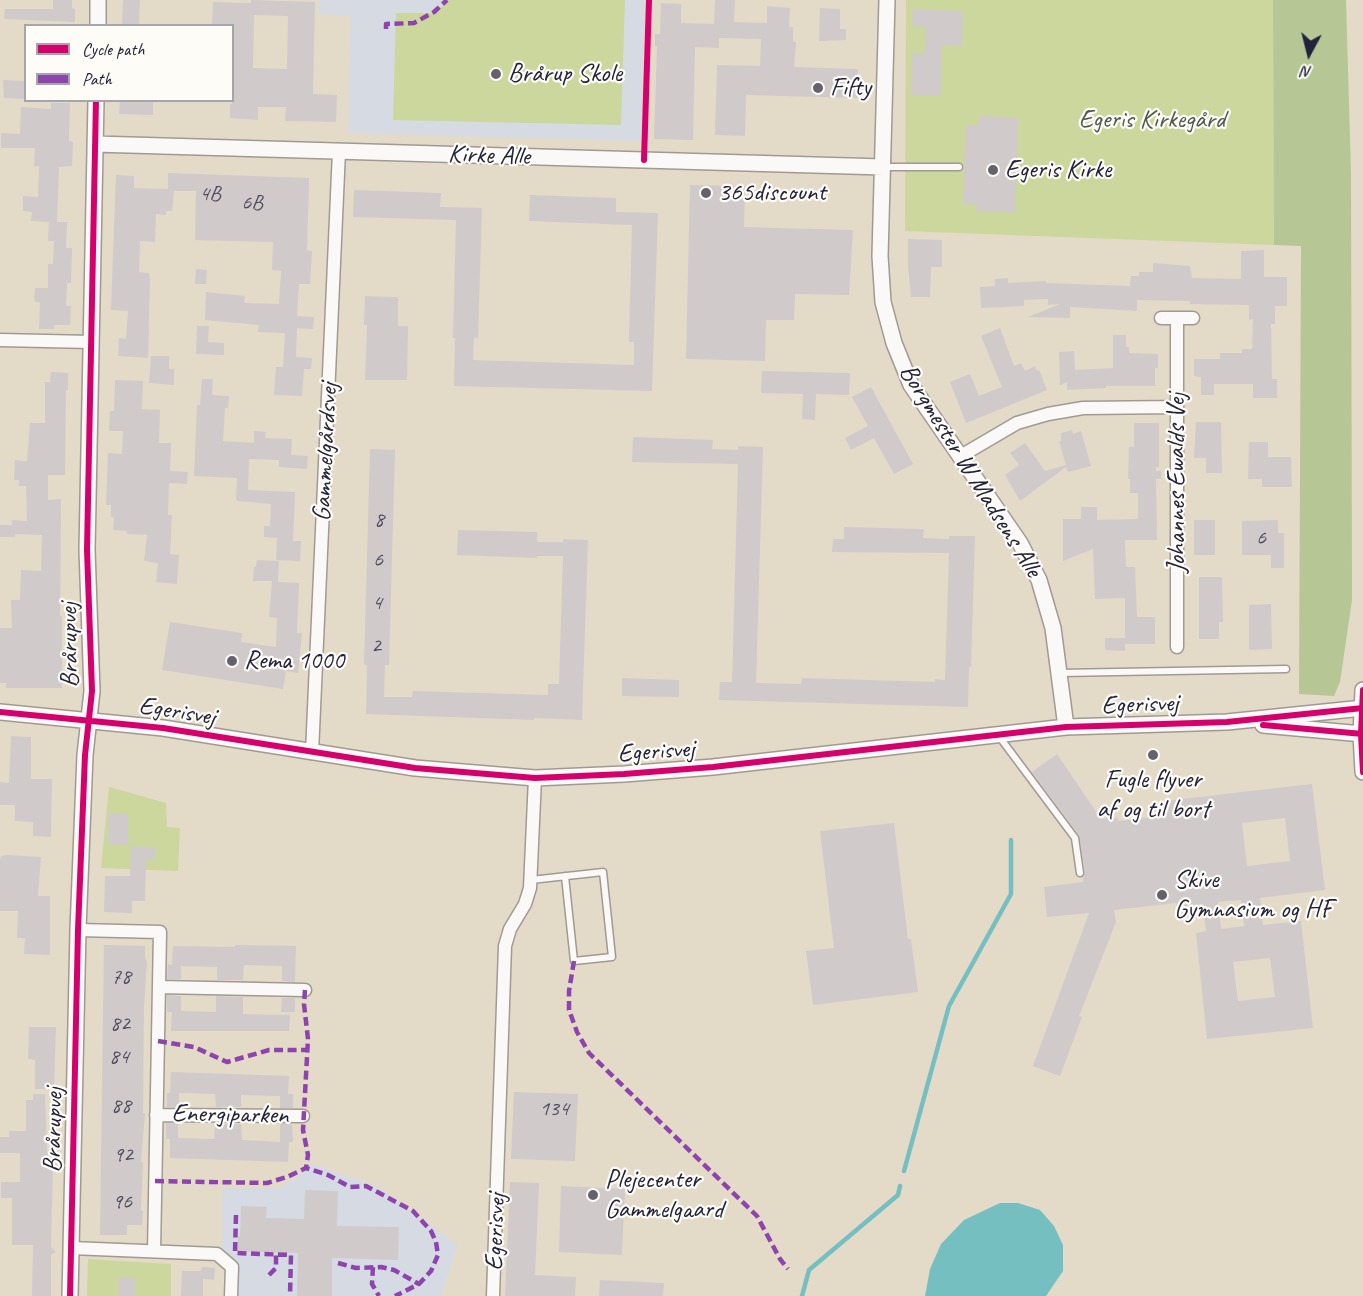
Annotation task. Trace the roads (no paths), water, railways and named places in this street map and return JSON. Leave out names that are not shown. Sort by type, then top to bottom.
[{"type":"street","points":[[98,0],[98,24]]},
{"type":"street","name":"Borgmester W Madsens Alle","points":[[886,0],[880,256],[883,302],[894,343],[910,385],[1020,543],[1039,580],[1053,628],[1066,727]]},
{"type":"street","name":"Brårupvej","points":[[70,1296],[78,930],[85,755],[92,691],[87,550],[96,102]]},
{"type":"street","name":"Kirke Alle","points":[[95,144],[883,167]]},
{"type":"street","name":"Gammelgårdsvej","points":[[312,753],[339,151]]},
{"type":"street","points":[[1161,318],[1193,318]]},
{"type":"street","name":"Johannes Ewalds Vej","points":[[1177,318],[1177,648]]},
{"type":"street","points":[[0,340],[91,342]]},
{"type":"street","points":[[959,457],[1017,423],[1048,414],[1083,408],[1177,407]]},
{"type":"street","points":[[1363,690],[1363,772]]},
{"type":"street","name":"Egerisvej","points":[[0,712],[163,728],[414,768],[535,778],[712,767],[1066,727],[1227,722],[1362,708]]},
{"type":"street","name":"Egerisvej","points":[[1227,722],[1362,734]]},
{"type":"street","name":"Egerisvej","points":[[494,1296],[505,946],[510,929],[525,904],[530,880],[535,778]]},
{"type":"street","name":"Energiparken","points":[[78,930],[160,932],[154,1251]]},
{"type":"street","points":[[159,987],[306,990]]},
{"type":"street","name":"Energiparken","points":[[156,1114],[303,1116]]},
{"type":"street","points":[[71,1248],[217,1254],[232,1267],[231,1296]]},
{"type":"lane","points":[[883,167],[959,167]]},
{"type":"lane","points":[[1060,673],[1286,669]]},
{"type":"lane","points":[[998,735],[1075,838],[1080,873]]},
{"type":"lane","points":[[530,880],[565,876],[603,872],[612,957],[574,961],[565,876]]},
{"type":"water","points":[[1000,1203],[1018,1203],[1040,1210],[1054,1226],[1063,1245],[1063,1271],[1046,1296],[925,1296],[930,1269],[941,1244],[964,1220]]},
{"type":"waterway","points":[[904,1171],[949,1006],[1011,894],[1011,840]]},
{"type":"waterway","points":[[802,1296],[809,1270],[898,1195],[900,1186]]},
{"type":"place","name":"Brårup Skole","points":[[496,74]]},
{"type":"place","name":"Fifty","points":[[818,88]]},
{"type":"place","name":"Egeris Kirke","points":[[993,170]]},
{"type":"place","name":"365discount","points":[[706,193]]},
{"type":"place","name":"Rema 1000","points":[[232,661]]},
{"type":"place","name":"Fugle flyver af og til bort","points":[[1153,755]]},
{"type":"place","name":"Skive Gymnasium og HF","points":[[1162,895]]},
{"type":"place","name":"Plejecenter Gammelgaard","points":[[593,1195]]},
{"type":"park label","name":"Egeris Kirkegård","points":[[1152,120]]}]
